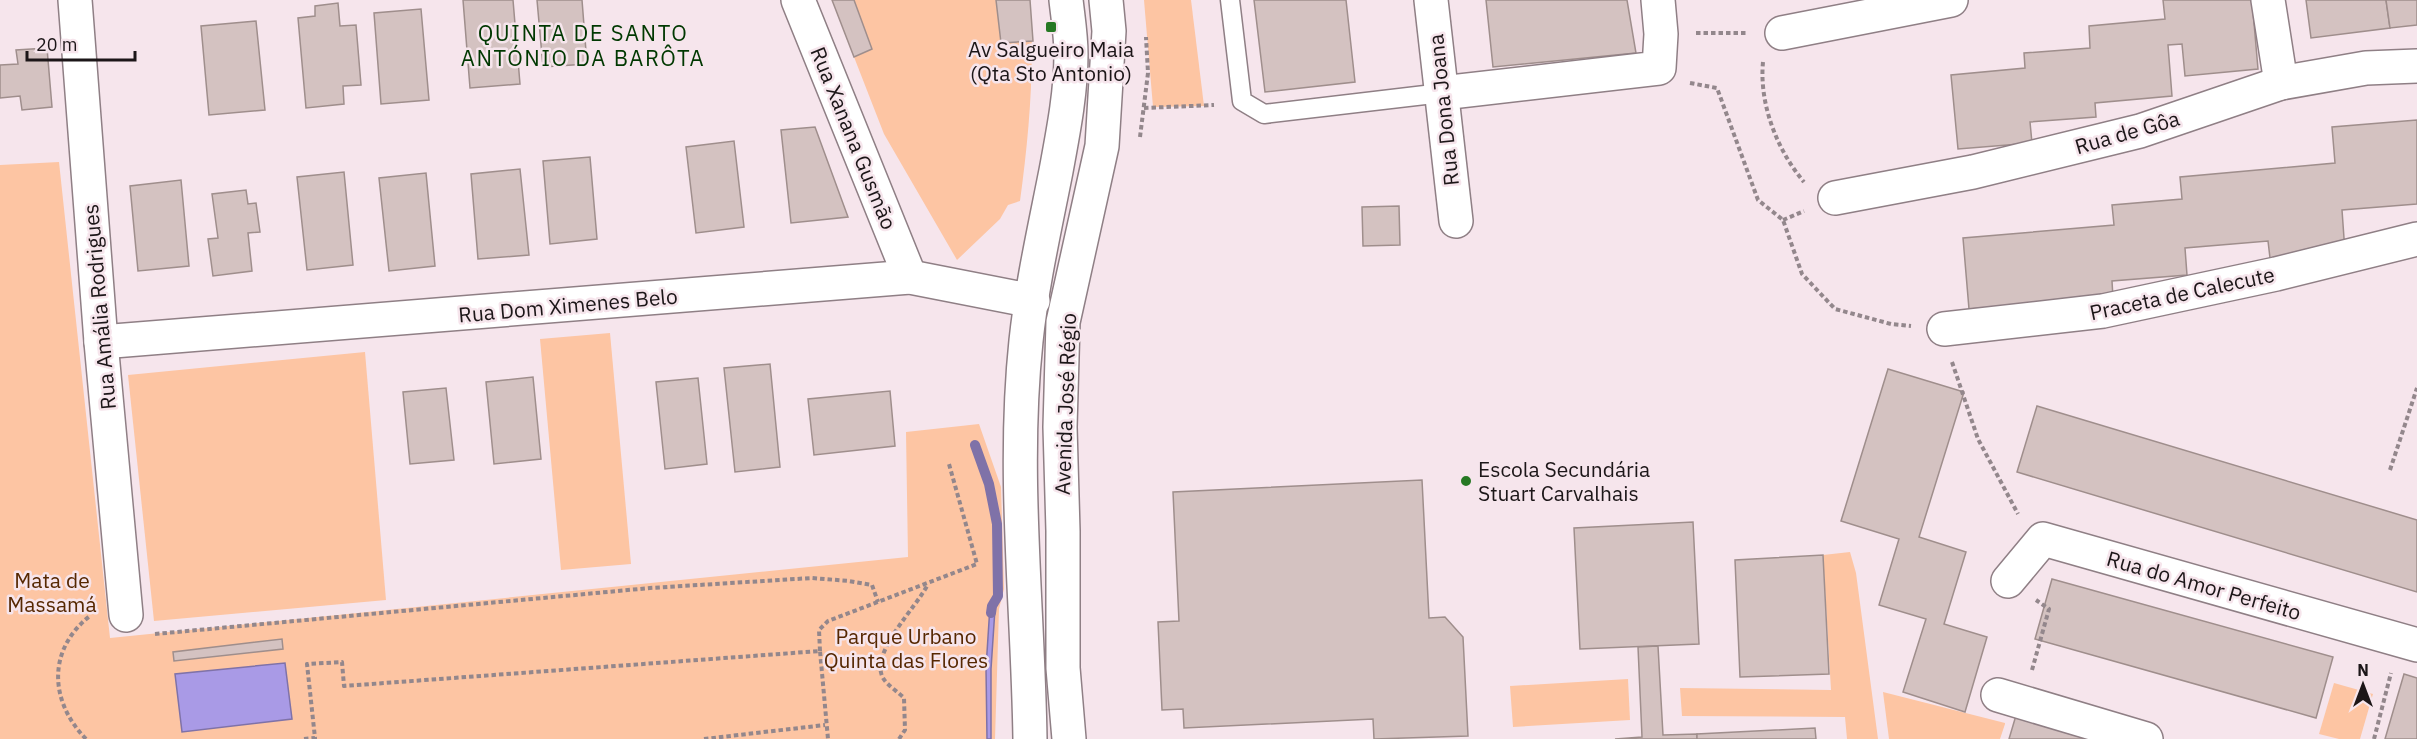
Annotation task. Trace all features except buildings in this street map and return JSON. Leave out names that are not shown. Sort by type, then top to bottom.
[{"type":"street","name":"Rua Amália Rodrigues","points":[[75,0],[101,342],[125,608]]},
{"type":"street","name":"Rua Xanana Gusmão","points":[[798,0],[910,277]]},
{"type":"street","name":"Avenida José Régio","points":[[1030,739],[1021,525],[1020,418],[1026,339],[1066,118],[1071,55],[1066,0]]},
{"type":"street","name":"Avenida José Régio","points":[[1069,739],[1063,668],[1060,427],[1063,322],[1102,146],[1109,31],[1106,0]]},
{"type":"street","name":"Rua Dona Joana","points":[[1431,0],[1456,221]]},
{"type":"street","points":[[1442,93],[1659,68],[1661,34],[1658,0]]},
{"type":"street","points":[[1774,33],[1951,0]]},
{"type":"street","points":[[2268,0],[2281,83]]},
{"type":"street","name":"Rua de Gôa","points":[[1822,193],[1973,172],[2140,131],[2281,83],[2366,68],[2417,66]]},
{"type":"street","name":"Praceta de Calecute","points":[[1944,329],[2103,311],[2276,274],[2417,239]]},
{"type":"street","name":"Rua Dom Ximenes Belo","points":[[101,342],[910,277],[1033,300]]},
{"type":"street","name":"Rua do Amor Perfeito","points":[[2036,548],[2043,539],[2408,643]]},
{"type":"street","points":[[2008,580],[2036,548]]},
{"type":"street","points":[[2011,699],[2137,738]]},
{"type":"lane","points":[[1230,0],[1242,101],[1264,114],[1442,93]]},
{"type":"path","points":[[1146,31],[1148,73],[1146,108]]},
{"type":"path","points":[[1661,34],[1774,33],[1762,76],[1770,123],[1797,174],[1822,193]]},
{"type":"path","points":[[1682,82],[1717,87],[1758,200],[1783,220],[1802,274],[1835,309],[1891,324],[1944,329],[1955,372],[1978,439],[2036,548]]},
{"type":"path","points":[[1136,107],[1204,106],[1242,101]]},
{"type":"path","points":[[2390,470],[2417,388]]},
{"type":"path","points":[[828,739],[825,725],[819,630],[828,621],[977,564],[949,464]]},
{"type":"path","points":[[86,739],[71,724],[60,700],[57,673],[64,648],[78,625],[99,609],[125,608],[129,637],[650,588],[813,578],[849,580],[872,585],[878,602]]},
{"type":"path","points":[[2008,580],[2049,609],[2011,699]]},
{"type":"path","points":[[899,739],[905,730],[904,698],[883,678],[880,661],[888,642],[929,584]]},
{"type":"path","points":[[2374,739],[2408,643]]},
{"type":"path","points":[[304,739],[315,738],[307,664],[342,662],[344,686],[819,651]]},
{"type":"path","points":[[705,739],[825,725]]},
{"type":"green space","points":[[854,0],[1030,0],[1032,50],[1030,101],[1020,201],[1008,205],[1000,219],[957,260],[884,134],[854,57],[872,49]]},
{"type":"green space","points":[[1144,0],[1191,0],[1204,106],[1153,107]]},
{"type":"green space","name":"Parque Urbano Quinta das Flores","points":[[59,162],[110,638],[908,557],[906,432],[979,424],[1001,487],[1004,589],[999,609],[995,739],[0,739],[0,165]]},
{"type":"green space","points":[[610,333],[631,564],[561,570],[540,339]]},
{"type":"green space","points":[[365,352],[386,600],[154,621],[128,375]]},
{"type":"green space","points":[[1850,552],[1856,573],[1878,739],[1847,739],[1845,717],[1682,716],[1680,688],[1831,690],[1823,555]]},
{"type":"green space","points":[[1628,679],[1630,720],[1513,727],[1510,686]]},
{"type":"green space","points":[[2334,683],[2373,694],[2360,739],[2339,739],[2319,734]]},
{"type":"green space","points":[[1883,692],[2005,724],[2000,739],[1889,739]]},
{"type":"shaded area","points":[[998,601],[995,609],[991,669],[991,739],[987,739],[986,668],[990,606],[991,602]]},
{"type":"shaded area","points":[[285,663],[292,719],[182,732],[175,674]]},
{"type":"waterway","points":[[975,445],[989,484],[997,524],[998,596],[991,613]]},
{"type":"place","name":"Av Salgueiro Maia (Qta Sto Antonio)","points":[[1051,27]]},
{"type":"place","name":"Escola Secundária Stuart Carvalhais","points":[[1466,481]]},
{"type":"district","name":"QUINTA DE SANTO ANTÓNIO DA BARÔTA","points":[[583,44]]},
{"type":"park label","name":"Mata de Massamá","points":[[52,592]]}]
